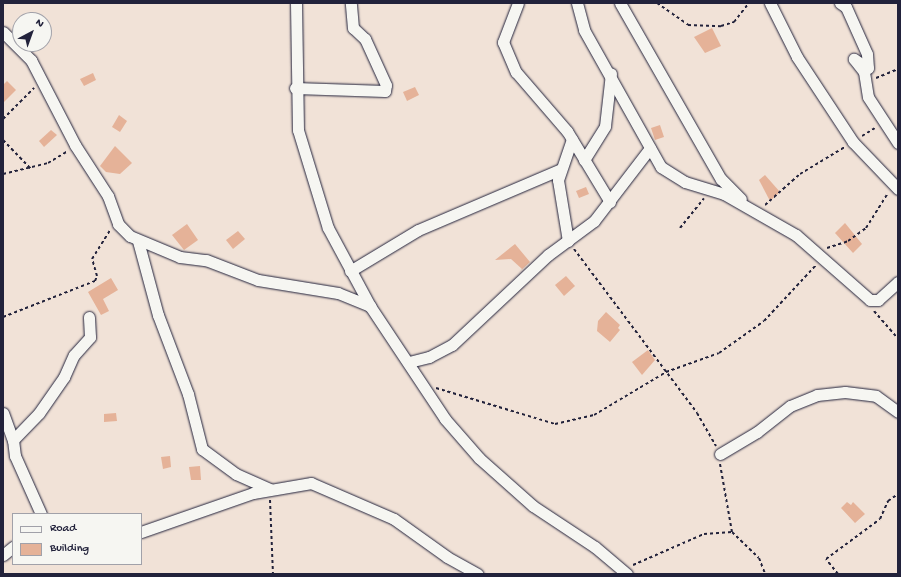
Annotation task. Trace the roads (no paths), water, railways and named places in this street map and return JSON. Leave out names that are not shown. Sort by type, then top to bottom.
[{"type":"street","points":[[296,3],[299,25],[295,88],[298,130],[306,165],[328,228],[370,306],[409,362],[445,419],[479,458],[533,506],[625,572]]},
{"type":"street","points":[[295,88],[385,91],[386,85],[365,39],[353,28],[351,3]]},
{"type":"street","points":[[518,3],[503,42],[516,72],[572,139],[610,202]]},
{"type":"street","points":[[577,3],[584,30],[611,73],[659,164],[670,174],[710,191],[724,194],[754,213],[796,235],[817,256],[870,300],[878,300],[898,282]]},
{"type":"street","points":[[620,3],[721,179],[754,213]]},
{"type":"street","points":[[770,3],[797,57],[853,142],[896,187]]},
{"type":"street","points":[[840,3],[846,7],[866,54],[868,68],[854,59],[866,79],[868,97],[898,143]]},
{"type":"street","points":[[3,32],[20,45],[43,78],[75,145],[108,196],[114,218],[138,241],[281,287],[338,294],[370,306]]},
{"type":"street","points":[[584,160],[605,126],[611,73]]},
{"type":"street","points":[[568,241],[558,180],[572,139]]},
{"type":"street","points":[[409,362],[429,357],[452,345],[548,255],[594,221],[650,148]]},
{"type":"street","points":[[350,271],[418,230],[561,169]]},
{"type":"street","points":[[138,241],[158,315],[188,394],[202,449],[236,474],[270,489]]},
{"type":"street","points":[[13,440],[39,413],[64,377],[74,355],[90,337],[89,317]]},
{"type":"street","points":[[720,454],[757,432],[790,406],[817,395],[845,392],[876,396],[898,412]]},
{"type":"street","points":[[3,412],[13,440],[15,456],[41,513]]},
{"type":"street","points":[[142,532],[270,489],[319,484],[394,519],[447,557],[478,574]]},
{"type":"street","points":[[3,555],[12,548]]}]
